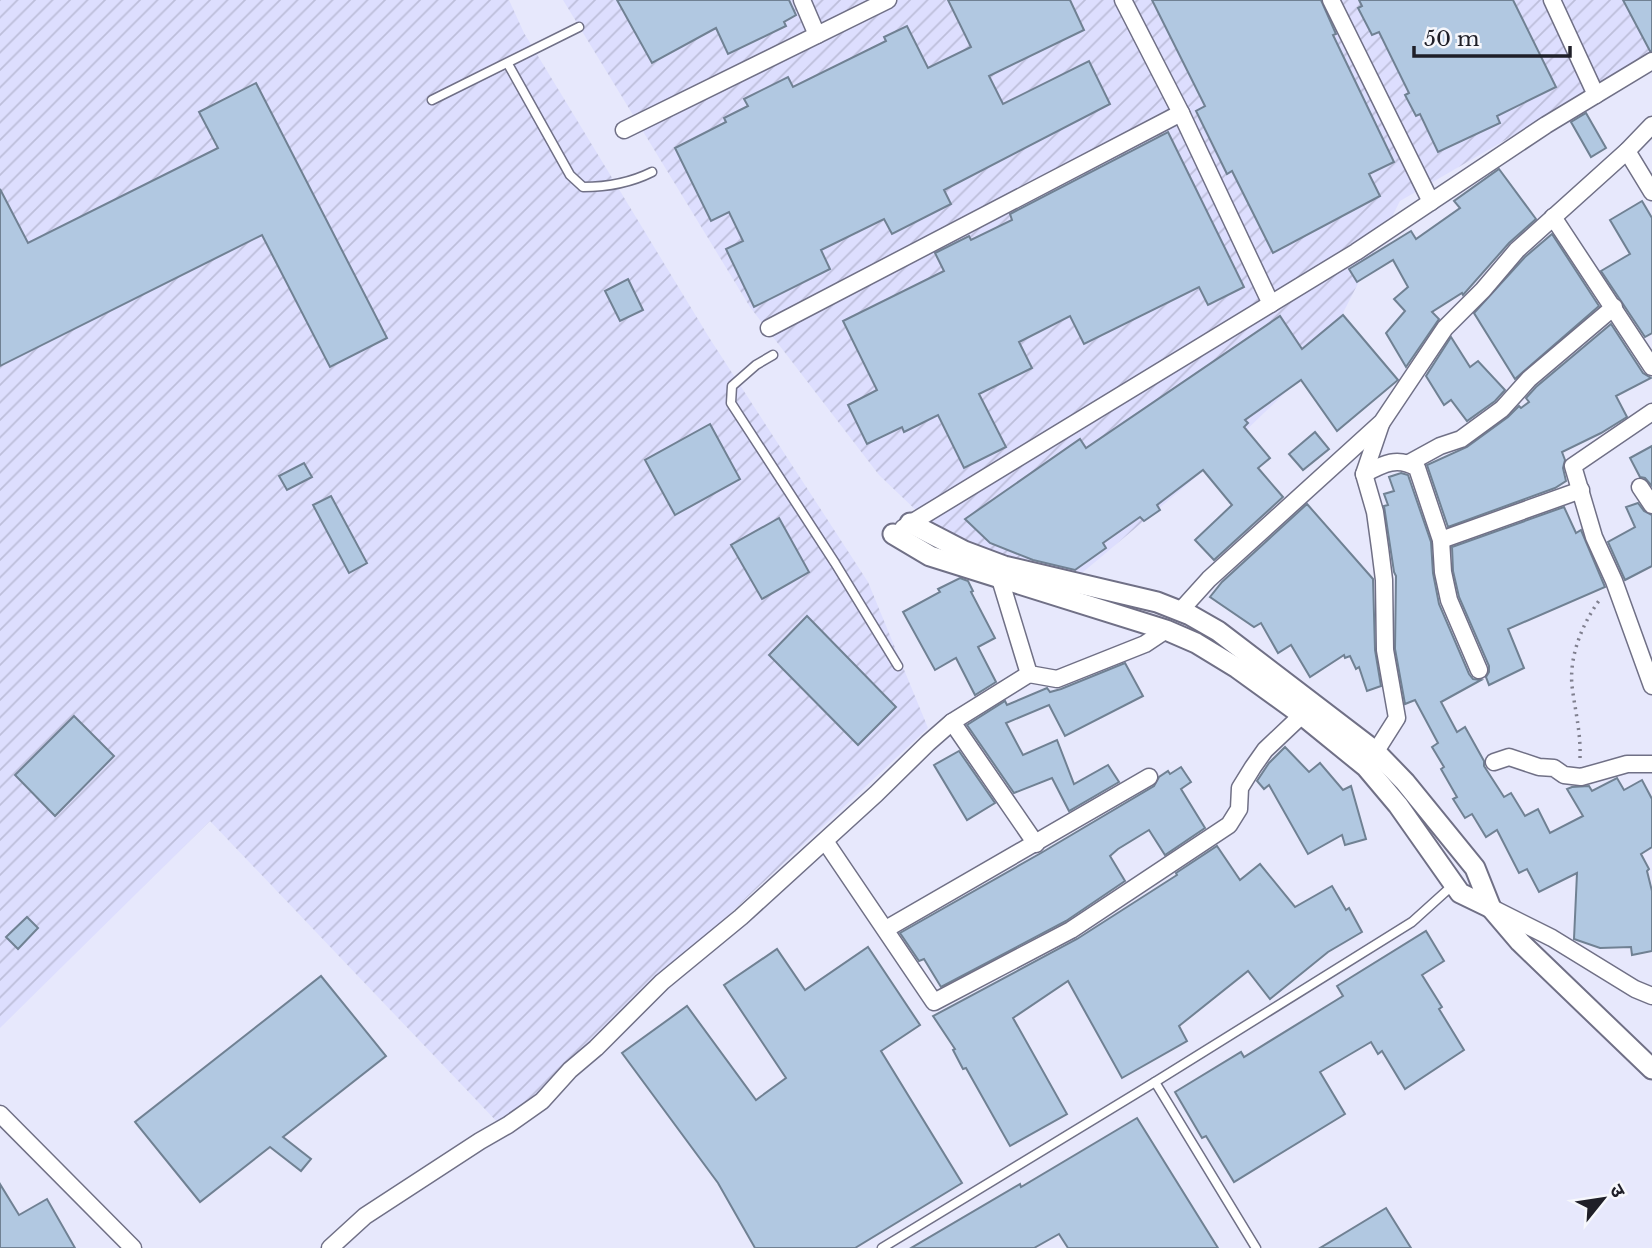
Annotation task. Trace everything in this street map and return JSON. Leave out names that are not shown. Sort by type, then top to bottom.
[{"type":"street","points":[[802,0],[817,34]]},
{"type":"street","points":[[624,130],[888,0]]},
{"type":"street","points":[[1123,0],[1181,113],[1271,303]]},
{"type":"street","points":[[1331,0],[1431,202]]},
{"type":"street","points":[[1552,0],[1596,94]]},
{"type":"street","points":[[901,528],[1356,252],[1596,94],[1652,61]]},
{"type":"street","points":[[769,328],[1181,113]]},
{"type":"street","points":[[1370,759],[1397,718],[1385,650],[1384,580],[1380,548],[1375,512],[1364,474],[1382,422],[1444,328],[1483,290],[1517,250],[1652,125]]},
{"type":"street","points":[[1627,151],[1652,192]]},
{"type":"street","points":[[1553,217],[1652,368]]},
{"type":"street","points":[[1409,463],[1440,446],[1461,439],[1502,409],[1529,379],[1614,307]]},
{"type":"street","points":[[1652,412],[1573,466],[1594,537],[1614,581],[1652,686]]},
{"type":"street","points":[[1181,610],[1209,579],[1382,422]]},
{"type":"street","points":[[1364,474],[1385,462],[1402,461],[1417,468],[1441,540],[1449,600],[1479,670]]},
{"type":"street","points":[[1640,487],[1652,505]]},
{"type":"street","points":[[1441,540],[1581,490]]},
{"type":"street","points":[[901,528],[930,556],[1166,630],[1196,643],[1237,668],[1370,759],[1398,805],[1460,893],[1552,938],[1635,989],[1652,996]]},
{"type":"street","points":[[901,528],[1004,566],[1157,602],[1181,610],[1218,631],[1425,805],[1475,868],[1491,908],[1520,942],[1652,1069]]},
{"type":"street","points":[[1000,579],[1029,674]]},
{"type":"street","points":[[330,1248],[365,1216],[542,1101],[570,1070],[662,982],[741,917],[952,722],[1029,674],[1056,679],[1145,644],[1166,630]]},
{"type":"street","points":[[825,841],[934,1002],[1071,930],[1229,825],[1239,809],[1240,788],[1253,766],[1265,750],[1302,715]]},
{"type":"street","points":[[952,722],[1036,844]]},
{"type":"street","points":[[1494,762],[1509,757],[1539,767],[1554,768],[1564,775],[1581,777],[1627,764],[1652,764]]},
{"type":"street","points":[[886,929],[1149,777]]},
{"type":"street","points":[[0,1114],[132,1248]]},
{"type":"lane","points":[[432,100],[579,27]]},
{"type":"lane","points":[[508,64],[570,175],[583,187],[629,183],[652,172]]},
{"type":"lane","points":[[773,355],[756,365],[732,386],[731,403],[835,562],[898,666]]},
{"type":"lane","points":[[882,1248],[1156,1082],[1412,922],[1454,885]]},
{"type":"lane","points":[[1156,1082],[1256,1248]]},
{"type":"path","points":[[1564,775],[1574,773],[1579,761],[1579,731],[1572,685],[1573,657],[1594,609],[1614,581]]},
{"type":"shaded area","points":[[0,0],[509,0],[524,33],[710,339],[868,582],[928,728],[502,1127],[210,821],[0,1028]]},
{"type":"shaded area","points":[[563,0],[1652,0],[1652,55],[1400,201],[1319,360],[1208,467],[1082,573],[1053,572],[941,534],[879,475],[750,307]]},
{"type":"building","points":[[617,0],[789,0],[796,15],[784,22],[786,26],[728,54],[716,28],[652,63]]},
{"type":"building","points":[[948,0],[1070,0],[1084,30],[989,76],[1003,104],[1089,61],[1110,104],[944,190],[951,204],[892,234],[884,219],[821,250],[830,269],[754,307],[726,249],[743,241],[729,212],[711,221],[675,148],[726,122],[724,118],[748,106],[744,99],[788,77],[793,87],[886,41],[884,37],[907,26],[928,68],[971,47]]},
{"type":"building","points":[[1152,0],[1321,0],[1336,34],[1333,35],[1394,162],[1369,174],[1380,196],[1273,253],[1232,171],[1227,174],[1196,111],[1205,106]]},
{"type":"building","points":[[1359,0],[1513,0],[1556,87],[1497,116],[1500,123],[1438,152],[1420,114],[1416,116],[1405,95],[1409,93],[1379,32],[1372,35],[1358,8],[1362,6]]},
{"type":"building","points":[[1623,0],[1652,0],[1652,51],[1650,51]]},
{"type":"building","points":[[256,83],[387,338],[330,367],[262,235],[0,366],[0,189],[28,243],[218,148],[199,112]]},
{"type":"building","points":[[1586,113],[1606,148],[1591,157],[1571,122]]},
{"type":"building","points":[[1168,132],[1244,287],[1208,305],[1199,287],[1084,344],[1070,316],[1019,342],[1032,368],[979,394],[1006,447],[964,468],[938,415],[904,432],[902,427],[867,444],[848,405],[877,390],[843,321],[944,271],[935,253],[969,236],[971,240],[1012,220],[1010,214]]},
{"type":"building","points":[[1499,169],[1536,219],[1509,243],[1463,295],[1462,293],[1432,312],[1439,319],[1406,367],[1386,333],[1405,311],[1394,299],[1408,287],[1393,260],[1357,282],[1349,269],[1411,231],[1416,239],[1460,208],[1454,201]]},
{"type":"building","points":[[1642,201],[1652,218],[1652,333],[1645,337],[1601,271],[1630,254],[1610,220]]},
{"type":"building","points":[[1552,234],[1599,306],[1515,379],[1474,313],[1525,257]]},
{"type":"building","points":[[628,279],[643,310],[620,321],[605,291]]},
{"type":"building","points":[[1343,315],[1398,380],[1337,431],[1301,380],[1245,420],[1248,423],[1244,427],[1270,458],[1258,468],[1283,497],[1214,560],[1195,540],[1232,505],[1203,470],[1157,505],[1160,510],[1144,521],[1140,517],[1103,543],[1106,548],[1075,570],[1033,560],[990,543],[965,519],[1080,439],[1086,448],[1280,316],[1302,349]]},
{"type":"building","points":[[1611,324],[1643,373],[1651,378],[1616,396],[1627,417],[1562,452],[1566,481],[1555,488],[1448,527],[1427,465],[1467,447],[1519,406],[1521,408],[1529,402],[1526,398],[1536,387]]},
{"type":"building","points":[[1451,337],[1470,367],[1478,361],[1505,390],[1495,401],[1467,421],[1451,400],[1444,405],[1426,376]]},
{"type":"building","points":[[710,424],[740,479],[675,515],[645,460]]},
{"type":"building","points":[[1315,432],[1329,449],[1303,470],[1289,454]]},
{"type":"building","points":[[1652,446],[1652,486],[1645,478],[1640,477],[1630,458]]},
{"type":"building","points":[[304,463],[312,477],[287,490],[279,476]]},
{"type":"building","points":[[1401,473],[1408,475],[1431,542],[1439,604],[1469,674],[1473,679],[1481,680],[1441,702],[1457,732],[1465,727],[1484,761],[1484,766],[1504,797],[1511,793],[1525,816],[1538,809],[1550,833],[1583,816],[1567,789],[1589,786],[1592,791],[1617,778],[1624,790],[1642,780],[1652,799],[1652,847],[1641,854],[1649,869],[1647,871],[1652,891],[1652,951],[1632,955],[1631,947],[1600,948],[1574,939],[1577,873],[1539,892],[1527,869],[1519,873],[1497,830],[1486,837],[1472,814],[1465,818],[1453,799],[1457,797],[1432,747],[1438,743],[1415,700],[1405,704],[1395,649],[1396,576],[1384,506],[1388,505],[1384,494],[1394,491],[1389,477]]},
{"type":"building","points":[[331,496],[367,563],[349,573],[313,505]]},
{"type":"building","points":[[1638,503],[1644,511],[1652,515],[1652,566],[1625,580],[1608,542],[1635,527],[1626,507]]},
{"type":"building","points":[[1307,504],[1373,579],[1375,650],[1381,686],[1367,691],[1359,667],[1356,669],[1350,656],[1345,658],[1344,655],[1310,677],[1291,645],[1278,653],[1261,623],[1254,627],[1210,597],[1222,582]]},
{"type":"building","points":[[1564,507],[1576,533],[1581,530],[1605,587],[1508,629],[1524,668],[1489,685],[1486,677],[1489,666],[1459,597],[1453,571],[1452,547]]},
{"type":"building","points":[[779,518],[809,572],[762,599],[731,545]]},
{"type":"building","points":[[960,578],[968,581],[995,638],[978,647],[996,682],[975,695],[956,658],[935,670],[903,612]]},
{"type":"building","points":[[807,616],[896,707],[858,745],[769,655]]},
{"type":"building","points":[[1125,663],[1143,696],[1065,736],[1049,705],[1006,723],[1023,755],[1057,740],[1074,784],[1108,765],[1119,782],[1069,811],[1052,778],[1014,793],[967,725],[1005,701],[1007,705],[1047,688],[1050,692],[1061,689]]},
{"type":"building","points":[[74,716],[114,756],[55,816],[15,775]]},
{"type":"building","points":[[1285,747],[1309,772],[1320,763],[1343,790],[1351,786],[1366,839],[1345,845],[1342,835],[1308,854],[1269,785],[1264,789],[1257,781],[1269,763]]},
{"type":"building","points":[[959,751],[995,803],[967,820],[934,765]]},
{"type":"building","points":[[1181,767],[1191,782],[1181,789],[1205,828],[1165,855],[1149,830],[1118,849],[1110,856],[1125,881],[1066,921],[941,987],[924,959],[919,961],[900,933],[1154,786],[1159,777],[1168,771],[1170,774]]},
{"type":"building","points":[[1217,846],[1240,880],[1260,864],[1295,907],[1332,886],[1346,910],[1349,908],[1362,932],[1328,952],[1270,999],[1248,971],[1179,1026],[1187,1041],[1122,1078],[1068,981],[1013,1018],[1067,1114],[1010,1146],[966,1068],[963,1069],[953,1050],[955,1049],[933,1016],[1077,939]]},
{"type":"building","points":[[27,917],[38,928],[18,949],[6,937]]},
{"type":"building","points":[[1426,931],[1444,961],[1422,975],[1464,1050],[1405,1089],[1382,1051],[1378,1054],[1371,1042],[1320,1072],[1345,1114],[1234,1182],[1206,1136],[1202,1138],[1175,1092],[1241,1052],[1244,1057],[1343,996],[1337,986]]},
{"type":"building","points":[[868,947],[920,1025],[881,1051],[962,1183],[855,1248],[755,1248],[718,1183],[622,1053],[687,1006],[756,1100],[786,1078],[724,985],[777,949],[805,990]]},
{"type":"building","points":[[321,976],[386,1056],[283,1137],[311,1159],[301,1171],[270,1147],[200,1202],[135,1122]]},
{"type":"building","points":[[1137,1118],[1218,1248],[1068,1248],[1059,1234],[1034,1248],[911,1248],[1020,1184],[1021,1187]]},
{"type":"building","points":[[0,1184],[19,1215],[47,1199],[75,1248],[0,1248]]},
{"type":"building","points":[[1386,1208],[1411,1248],[1320,1248]]}]
